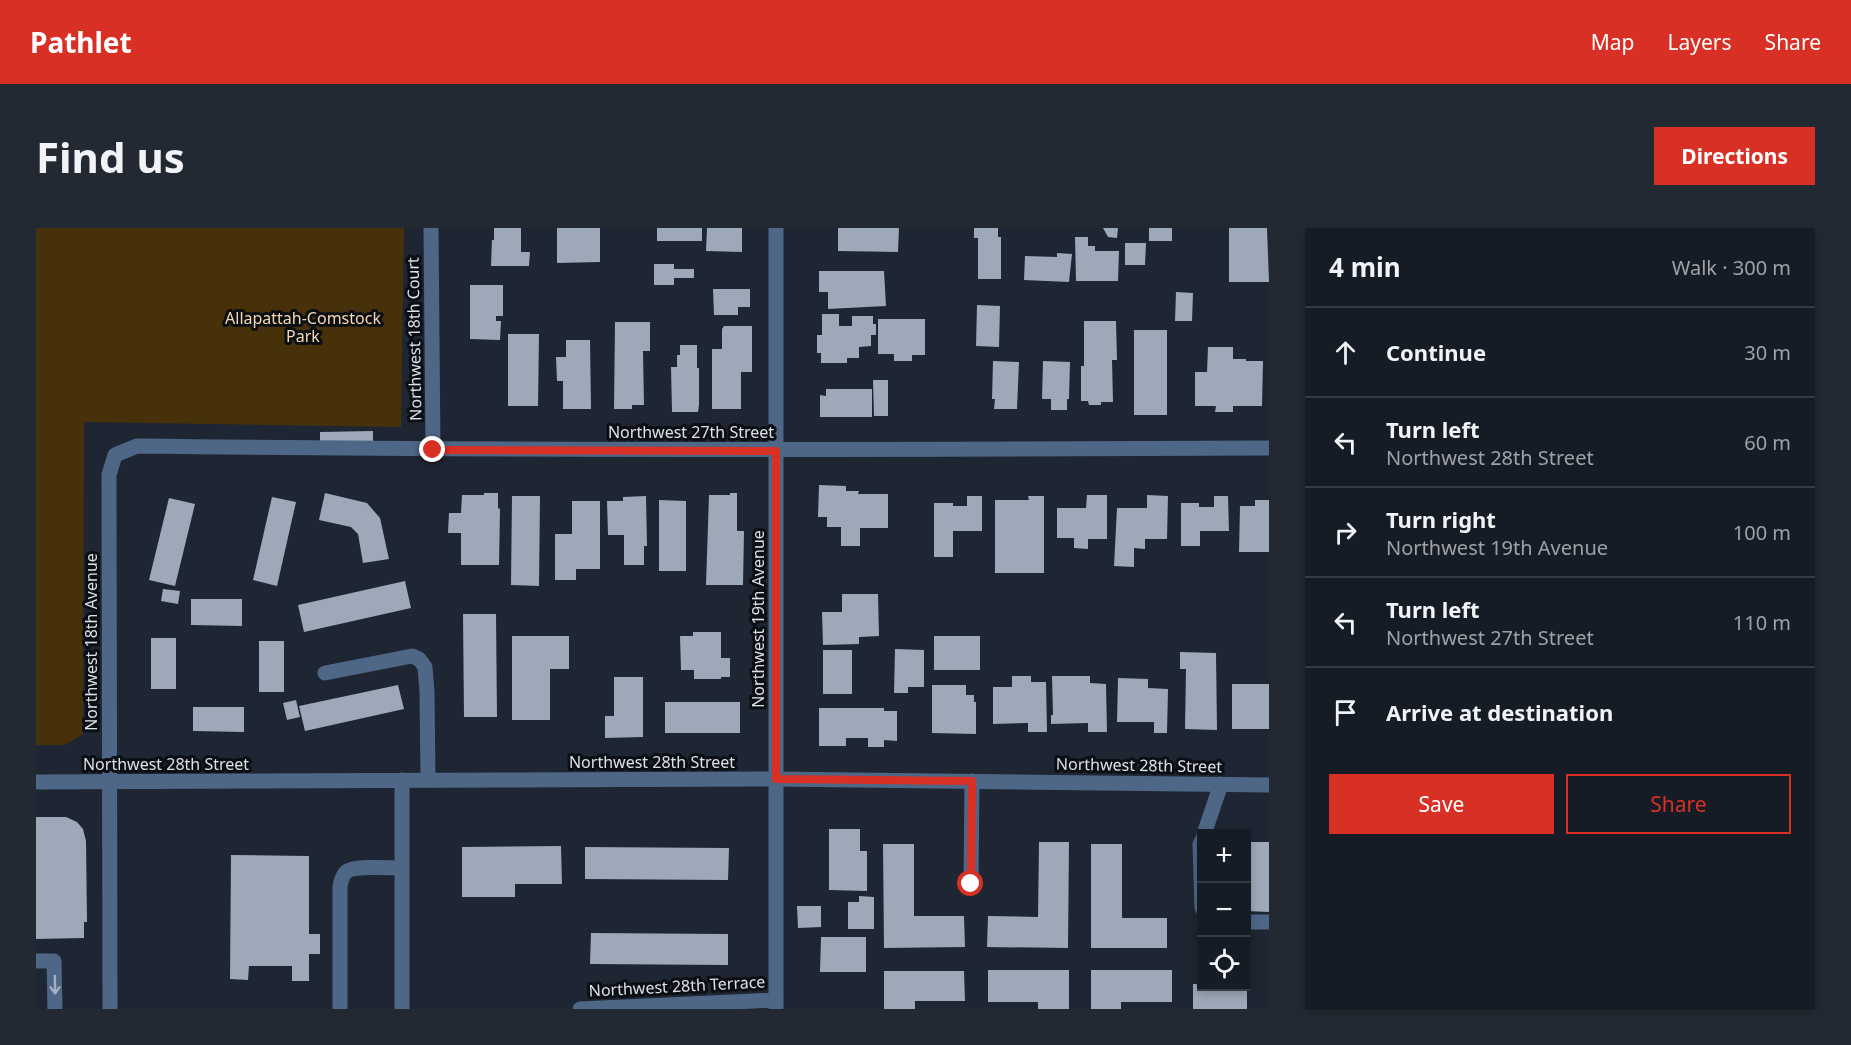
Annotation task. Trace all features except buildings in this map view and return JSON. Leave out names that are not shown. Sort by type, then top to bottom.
[{"type":"street","name":"Northwest 18th Court","points":[[431,228],[433,450]]},
{"type":"street","name":"Northwest 19th Avenue","points":[[776,228],[776,1004]]},
{"type":"street","name":"Northwest 27th Street","points":[[115,455],[137,446],[776,451],[1269,448]]},
{"type":"street","name":"Northwest 18th Avenue","points":[[110,1009],[109,475],[115,455]]},
{"type":"street","points":[[325,673],[412,656],[422,662],[425,667],[427,692],[428,780]]},
{"type":"street","name":"Northwest 28th Street","points":[[36,782],[776,779],[1269,785]]},
{"type":"street","points":[[402,780],[400,868],[402,1009]]},
{"type":"street","points":[[971,884],[972,781]]},
{"type":"street","points":[[1206,829],[1221,784]]},
{"type":"street","points":[[340,1009],[340,886],[344,873],[350,870],[400,868]]},
{"type":"street","points":[[1251,922],[1269,922]]},
{"type":"street","points":[[36,961],[54,961],[55,1009]]},
{"type":"street","name":"Northwest 28th Terrace","points":[[580,1009],[776,1004]]},
{"type":"green space","name":"Allapattah-Comstock Park","points":[[36,228],[404,228],[401,427],[84,422],[83,734],[65,745],[36,745]]},
{"type":"route","points":[[433,450],[776,451],[776,779],[972,781],[971,884]]}]
